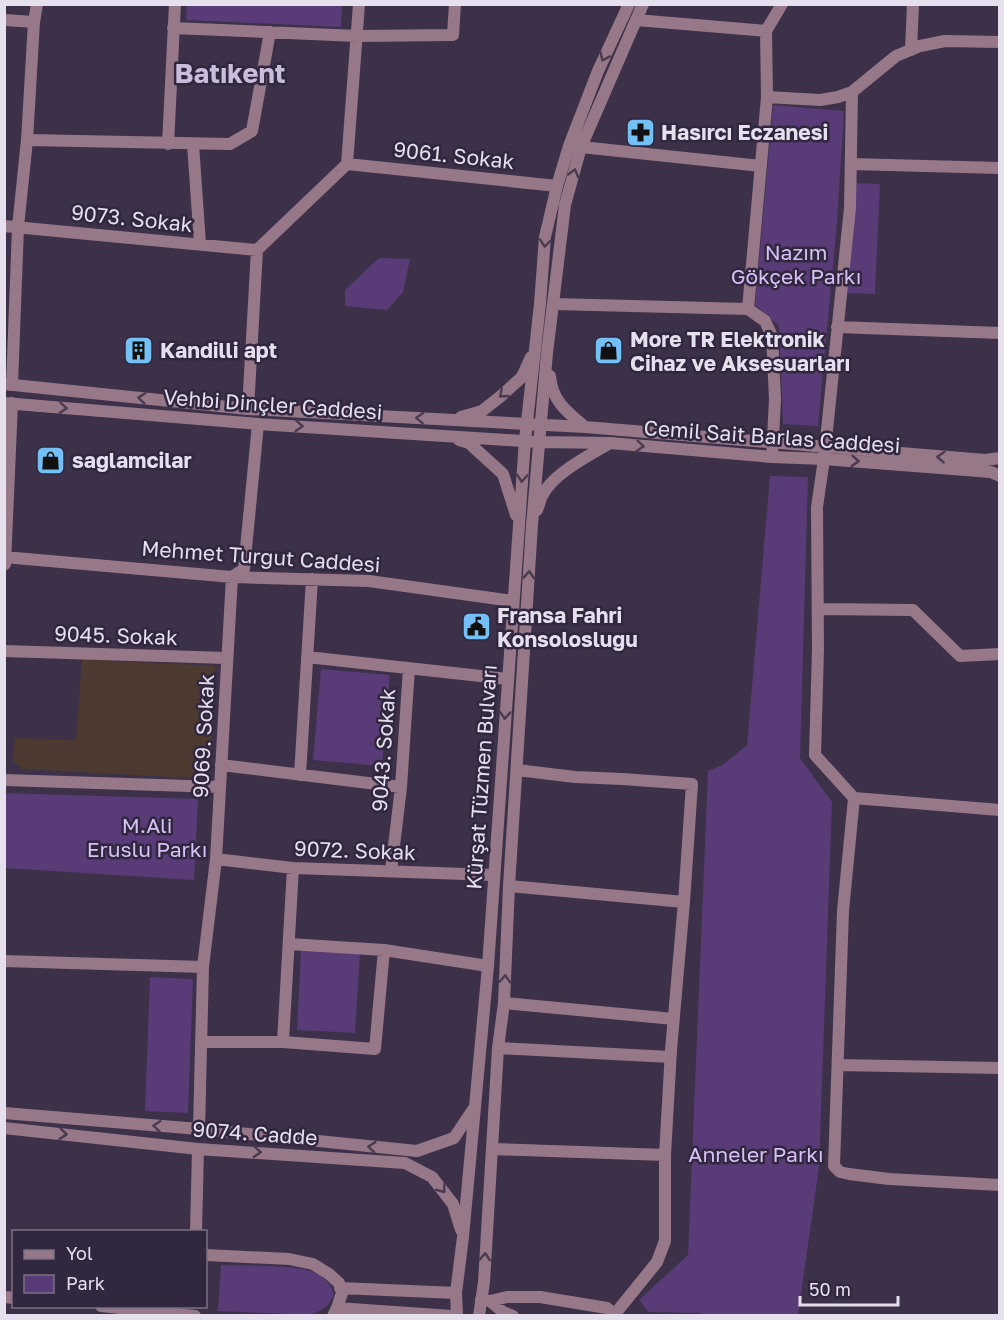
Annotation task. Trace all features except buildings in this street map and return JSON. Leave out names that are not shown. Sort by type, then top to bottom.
[{"type":"street","points":[[8,384],[18,227],[37,4]]},
{"type":"street","points":[[168,144],[175,4]]},
{"type":"street","points":[[248,409],[257,250],[347,164],[359,4]]},
{"type":"street","points":[[173,28],[357,36],[453,35],[455,4]]},
{"type":"street","name":"Kürşat Tüzmen Bulvarı","points":[[457,1316],[456,1293],[488,966],[513,601],[541,424],[545,237],[568,146],[629,4]]},
{"type":"street","name":"Kürşat Tüzmen Bulvarı","points":[[479,1316],[486,1301],[484,1282],[498,1048],[504,1003],[526,525],[525,440],[527,424],[541,350],[554,304],[565,205],[581,147],[643,4]]},
{"type":"street","points":[[748,309],[767,97],[765,30],[782,4]]},
{"type":"street","points":[[911,50],[913,4]]},
{"type":"street","points":[[4,20],[34,22]]},
{"type":"street","points":[[636,20],[765,30]]},
{"type":"street","points":[[27,140],[230,144],[252,131],[270,32]]},
{"type":"street","points":[[767,97],[820,100],[838,97],[852,92],[896,56],[920,46],[945,41],[999,42]]},
{"type":"street","points":[[852,92],[850,208],[817,507],[818,609],[815,755],[854,798],[999,810]]},
{"type":"street","points":[[193,144],[201,244]]},
{"type":"street","points":[[581,147],[761,166]]},
{"type":"street","name":"9061. Sokak","points":[[347,164],[557,186]]},
{"type":"street","points":[[851,164],[999,168]]},
{"type":"street","name":"9073. Sokak","points":[[4,226],[257,250]]},
{"type":"street","points":[[554,304],[748,309],[765,321],[772,336],[775,399],[772,457]]},
{"type":"street","points":[[837,327],[999,333]]},
{"type":"street","points":[[453,420],[482,411],[501,396],[522,377],[541,350]]},
{"type":"street","points":[[541,350],[551,389],[563,409],[585,427]]},
{"type":"street","name":"Cemil Sait Barlas Caddesi","points":[[8,384],[248,409],[541,424],[773,444],[824,453],[991,472],[999,476]]},
{"type":"street","points":[[4,565],[8,403]]},
{"type":"street","name":"Vehbi Dinçler Caddesi","points":[[8,403],[258,424],[539,442]]},
{"type":"street","name":"9069. Sokak","points":[[199,1129],[203,967],[216,859],[231,577],[244,568],[258,424]]},
{"type":"street","points":[[437,435],[469,443],[503,474],[526,525]]},
{"type":"street","name":"Cemil Sait Barlas Caddesi","points":[[539,442],[610,443],[772,457],[824,453],[985,460],[999,458]]},
{"type":"street","points":[[526,525],[554,480],[610,443]]},
{"type":"street","name":"Mehmet Turgut Caddesi","points":[[5,557],[231,577],[369,581],[513,601]]},
{"type":"street","points":[[300,775],[312,579]]},
{"type":"street","points":[[818,609],[913,610],[960,656],[999,654]]},
{"type":"street","name":"9045. Sokak","points":[[4,651],[227,658]]},
{"type":"street","points":[[308,657],[508,679]]},
{"type":"street","name":"9043. Sokak","points":[[391,871],[401,788],[409,668]]},
{"type":"street","points":[[221,765],[401,788]]},
{"type":"street","points":[[486,1301],[507,1297],[540,1297],[607,1308],[615,1315],[657,1262],[665,1241],[665,1155],[670,1057],[692,784],[575,777],[516,770]]},
{"type":"street","points":[[4,780],[220,786]]},
{"type":"street","points":[[854,798],[843,911],[834,1166],[840,1172],[889,1179],[999,1185]]},
{"type":"street","name":"9072. Sokak","points":[[216,859],[293,868],[494,875]]},
{"type":"street","points":[[283,1042],[293,868]]},
{"type":"street","points":[[509,886],[684,902]]},
{"type":"street","points":[[289,944],[384,950],[488,966]]},
{"type":"street","points":[[202,1042],[283,1042],[375,1049],[384,950]]},
{"type":"street","points":[[4,961],[203,967]]},
{"type":"street","points":[[504,1003],[674,1019]]},
{"type":"street","points":[[498,1048],[670,1057]]},
{"type":"street","points":[[838,1065],[999,1068]]},
{"type":"street","name":"9074. Cadde","points":[[4,1113],[199,1129],[417,1151],[454,1138],[474,1107]]},
{"type":"street","name":"9074. Cadde","points":[[4,1128],[198,1149],[405,1162],[432,1177],[453,1204],[463,1237]]},
{"type":"street","points":[[196,1230],[198,1149]]},
{"type":"street","points":[[492,1149],[665,1155]]},
{"type":"street","points":[[207,1255],[289,1259],[313,1264],[339,1283],[342,1293],[335,1312],[452,1316]]},
{"type":"street","points":[[340,1288],[456,1293]]},
{"type":"street","points":[[486,1301],[513,1316]]},
{"type":"street","points":[[121,1308],[195,1316]]},
{"type":"shaded area","points":[[82,659],[215,666],[210,779],[23,769],[13,761],[15,738],[76,740]]},
{"type":"green space","points":[[187,5],[342,5],[341,27],[186,20]]},
{"type":"green space","name":"Nazım Gökçek Parkı","points":[[773,105],[844,111],[837,222],[818,426],[783,424],[779,326],[755,305]]},
{"type":"green space","points":[[853,183],[880,184],[875,294],[847,293]]},
{"type":"green space","points":[[379,258],[410,259],[403,292],[387,310],[345,306],[345,290]]},
{"type":"green space","name":"Anneler Parkı","points":[[770,476],[808,477],[800,758],[832,802],[819,1167],[798,1315],[703,1316],[701,1313],[649,1312],[639,1300],[688,1255],[708,771],[724,764],[747,745]]},
{"type":"green space","points":[[321,669],[390,675],[382,766],[313,760]]},
{"type":"green space","name":"M.Ali Eruslu Parkı","points":[[5,793],[198,799],[194,880],[5,868]]},
{"type":"green space","points":[[301,950],[360,953],[355,1033],[297,1030]]},
{"type":"green space","points":[[150,977],[193,979],[188,1113],[145,1111]]},
{"type":"green space","points":[[221,1265],[288,1267],[312,1271],[325,1279],[334,1294],[324,1308],[309,1315],[218,1311]]},
{"type":"place","name":"Hasırcı Eczanesi","points":[[640,132]]},
{"type":"place","name":"Kandilli apt","points":[[139,350]]},
{"type":"place","name":"More TR Elektronik Cihaz ve Aksesuarları","points":[[609,351]]},
{"type":"place","name":"sağlamcilar","points":[[51,460]]},
{"type":"place","name":"Fransa Fahri Konsolosluğu","points":[[476,627]]},
{"type":"district","name":"Batıkent","points":[[230,73]]}]
